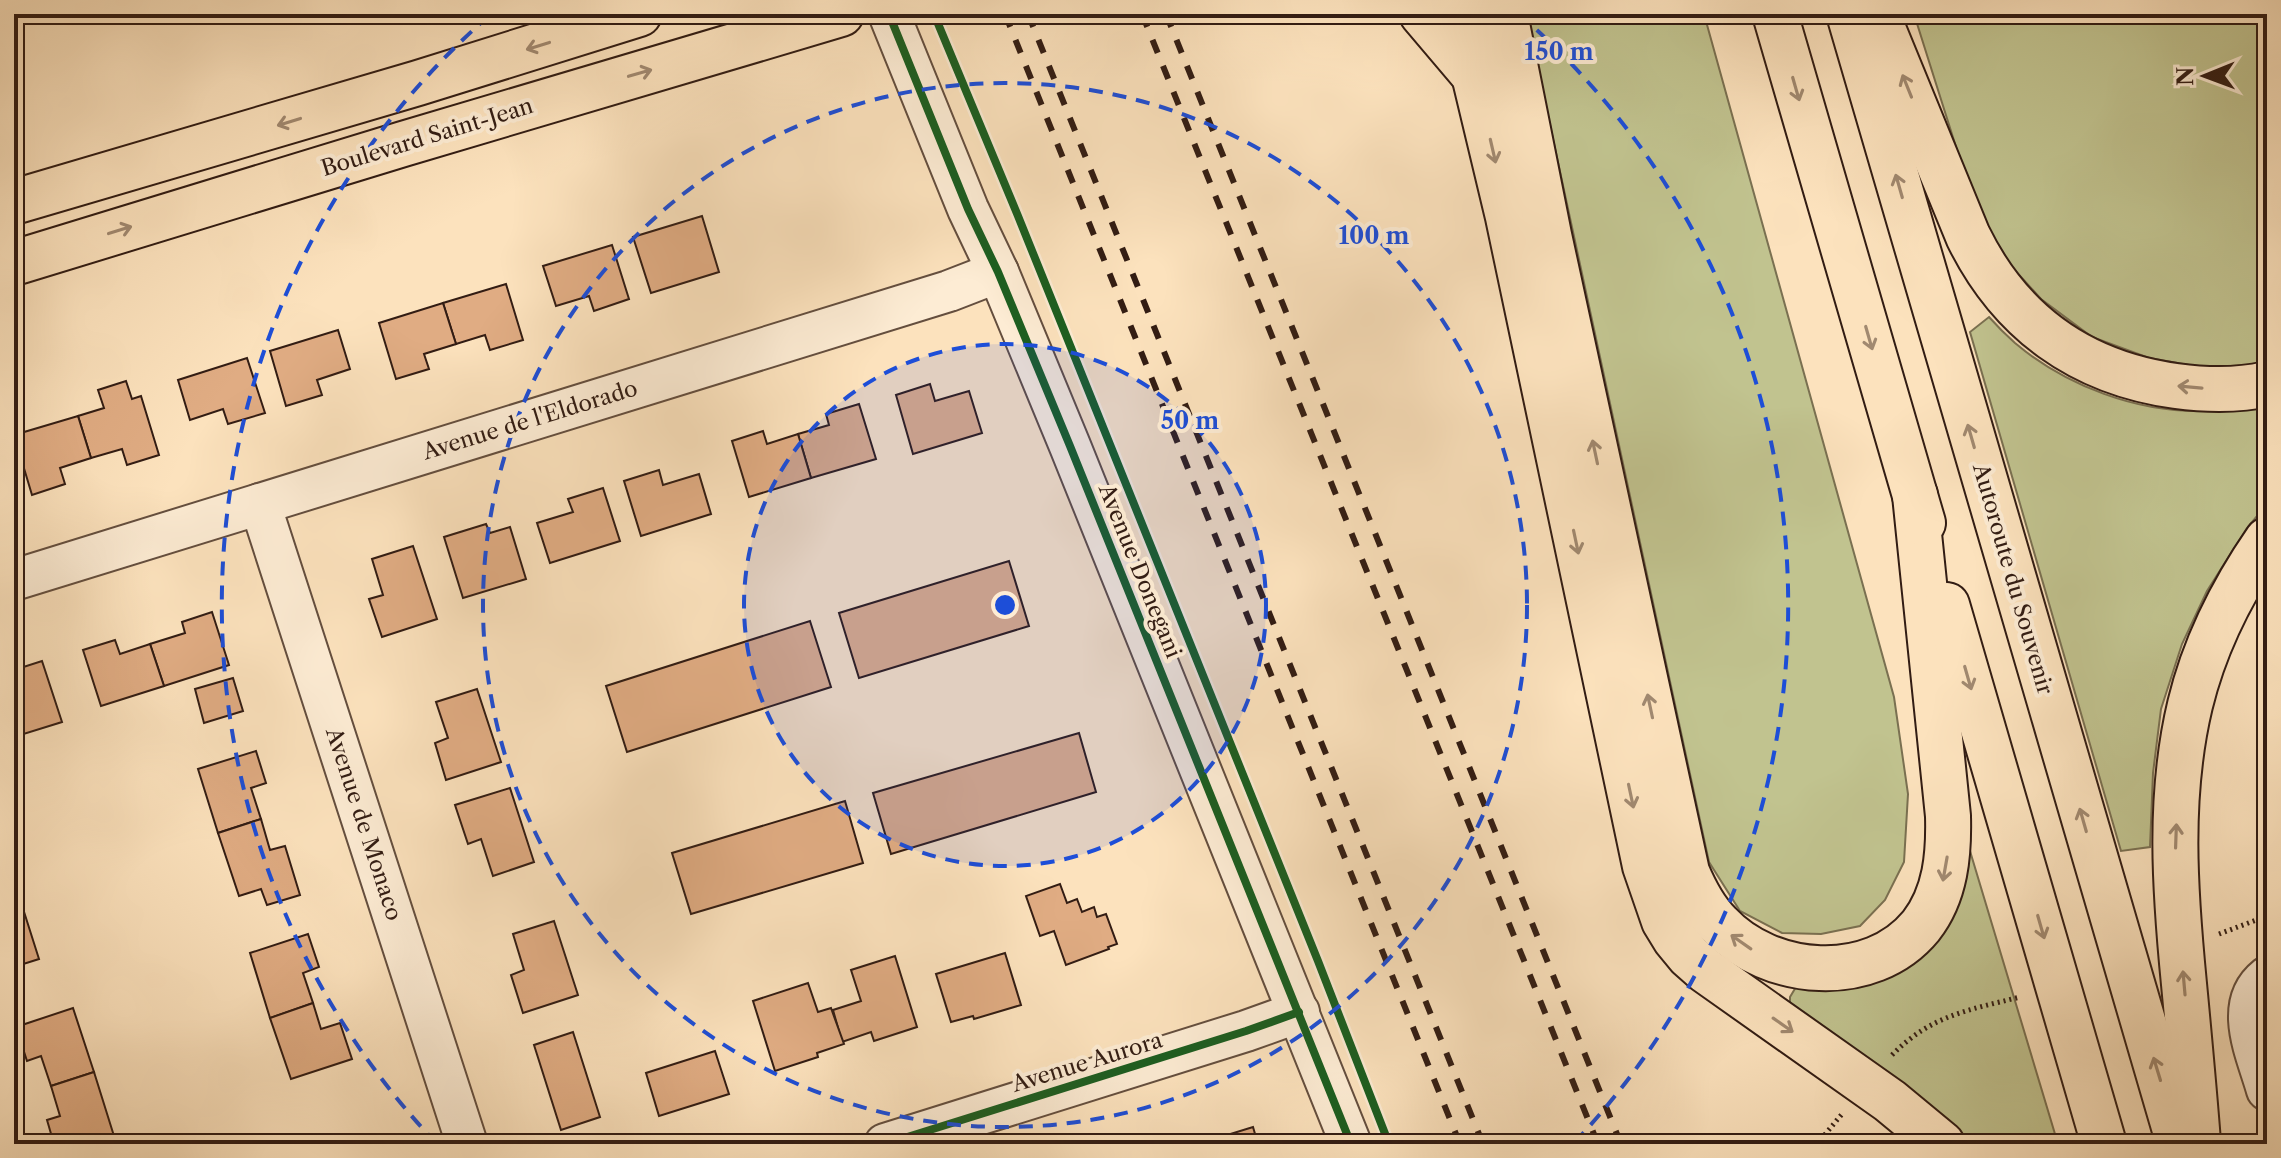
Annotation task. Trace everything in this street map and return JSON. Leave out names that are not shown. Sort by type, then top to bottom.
[{"type":"main road","points":[[14,202],[639,14]]},
{"type":"main road","points":[[1422,14],[1474,75]]},
{"type":"main road","points":[[1462,14],[1645,866],[1664,921],[1675,939],[1706,971],[1890,1101],[1942,1144]]},
{"type":"main road","points":[[1505,14],[1558,280],[1687,872],[1705,908],[1719,925],[1754,951],[1773,960],[1817,968],[1838,968],[1884,954],[1904,942],[1920,926],[1942,886],[1947,863],[1948,816],[1915,495]]},
{"type":"main road","points":[[1775,14],[2104,1144]]},
{"type":"main road","name":"Autoroute du Souvenir","points":[[1849,14],[2179,1144]]},
{"type":"main road","points":[[1877,14],[1968,236],[1987,271],[2025,316],[2074,354],[2128,376],[2189,388],[2236,388],[2267,384]]},
{"type":"main road","name":"Boulevard Saint-Jean","points":[[14,263],[416,139],[835,16]]},
{"type":"main road","points":[[2199,1144],[2177,914],[2177,787],[2190,704],[2204,662],[2237,588],[2267,540]]},
{"type":"street","name":"Avenue Donegani","points":[[889,14],[968,209],[998,272],[1351,1144]]},
{"type":"street","name":"Avenue de l'Eldorado","points":[[14,580],[949,291],[998,272]]},
{"type":"street","name":"Avenue de Monaco","points":[[260,504],[467,1144]]},
{"type":"street","points":[[2261,982],[2250,1000],[2250,1028],[2267,1090]]},
{"type":"street","name":"Avenue Aurora","points":[[885,1144],[1299,1012]]},
{"type":"path","points":[[2260,919],[2267,906]]},
{"type":"path","points":[[2217,935],[2267,916]]},
{"type":"path","points":[[2260,919],[2267,936]]},
{"type":"path","points":[[1886,1062],[1927,1025],[1965,1011],[2020,997]]},
{"type":"path","points":[[1817,1144],[1847,1107]]},
{"type":"path","points":[[1479,1144],[1494,1141],[1502,1144]]},
{"type":"green space","points":[[1526,14],[1704,14],[1894,697],[1908,794],[1904,862],[1885,900],[1860,926],[1821,934],[1782,933],[1740,911],[1709,862]]},
{"type":"green space","points":[[1914,14],[2267,14],[2267,361],[2254,365],[2200,367],[2149,358],[2092,337],[2041,299],[2001,255],[1975,207]]},
{"type":"green space","points":[[1989,317],[2015,343],[2057,372],[2129,402],[2205,411],[2267,405],[2267,504],[2247,528],[2207,591],[2182,644],[2161,709],[2153,773],[2150,847],[2121,851],[1970,332]]},
{"type":"green space","points":[[1967,841],[2058,1144],[1959,1144],[1790,1005],[1790,997],[1796,987],[1858,983]]},
{"type":"building","points":[[702,216],[719,272],[651,293],[633,237]]},
{"type":"building","points":[[612,245],[629,299],[594,311],[589,296],[556,306],[543,266]]},
{"type":"building","points":[[506,284],[523,340],[490,350],[485,335],[456,344],[443,303]]},
{"type":"building","points":[[443,303],[456,344],[424,354],[429,369],[396,379],[379,323]]},
{"type":"building","points":[[338,330],[350,369],[317,380],[322,395],[286,406],[270,351]]},
{"type":"building","points":[[247,358],[265,413],[228,424],[223,409],[190,420],[178,380]]},
{"type":"building","points":[[126,381],[132,399],[141,396],[159,455],[127,465],[122,449],[91,458],[78,416],[104,408],[98,390]]},
{"type":"building","points":[[930,384],[935,401],[969,391],[982,433],[913,454],[896,395]]},
{"type":"building","points":[[859,404],[876,459],[811,478],[798,434],[829,425],[826,414]]},
{"type":"building","points":[[78,416],[91,458],[60,468],[65,484],[32,495],[14,435]]},
{"type":"building","points":[[763,431],[767,444],[798,434],[811,478],[749,497],[732,441]]},
{"type":"building","points":[[659,470],[663,485],[699,474],[711,514],[641,536],[624,481]]},
{"type":"building","points":[[603,488],[620,541],[550,563],[537,523],[573,512],[568,499]]},
{"type":"building","points":[[486,524],[490,533],[510,527],[526,579],[463,598],[444,537]]},
{"type":"building","points":[[413,546],[437,619],[382,637],[369,599],[383,595],[372,559]]},
{"type":"building","points":[[1009,561],[1029,626],[859,678],[839,613]]},
{"type":"building","points":[[212,612],[229,665],[164,686],[150,644],[185,633],[182,622]]},
{"type":"building","points":[[810,621],[831,687],[627,752],[606,686]]},
{"type":"building","points":[[115,640],[120,654],[150,644],[164,686],[101,706],[83,650]]},
{"type":"building","points":[[42,661],[62,722],[14,737],[14,670]]},
{"type":"building","points":[[233,678],[243,711],[204,723],[195,689]]},
{"type":"building","points":[[477,689],[501,762],[446,780],[435,743],[448,738],[436,702]]},
{"type":"building","points":[[1079,733],[1096,792],[891,854],[873,793]]},
{"type":"building","points":[[256,751],[266,783],[251,788],[261,819],[218,833],[198,769]]},
{"type":"building","points":[[510,788],[534,862],[493,876],[481,839],[468,844],[455,805]]},
{"type":"building","points":[[845,801],[863,863],[691,914],[672,853]]},
{"type":"building","points":[[261,819],[270,850],[285,846],[300,895],[267,905],[261,889],[239,896],[218,833]]},
{"type":"building","points":[[1060,884],[1067,903],[1077,899],[1082,912],[1094,907],[1097,917],[1106,914],[1117,944],[1066,965],[1054,931],[1040,936],[1026,896]]},
{"type":"building","points":[[19,896],[39,959],[14,967],[14,897]]},
{"type":"building","points":[[554,921],[578,995],[523,1013],[511,975],[524,970],[513,934]]},
{"type":"building","points":[[308,934],[319,967],[303,973],[313,1003],[270,1018],[250,953]]},
{"type":"building","points":[[1005,953],[1021,1005],[974,1019],[973,1016],[951,1022],[936,974]]},
{"type":"building","points":[[895,956],[917,1027],[874,1041],[871,1032],[842,1042],[833,1010],[861,1001],[851,970]]},
{"type":"building","points":[[808,983],[818,1012],[831,1008],[844,1044],[817,1053],[818,1057],[775,1071],[753,1001]]},
{"type":"building","points":[[313,1003],[321,1029],[340,1023],[352,1059],[291,1079],[270,1018]]},
{"type":"building","points":[[73,1008],[94,1072],[51,1086],[41,1056],[27,1061],[16,1027]]},
{"type":"building","points":[[573,1032],[600,1117],[561,1130],[534,1045]]},
{"type":"building","points":[[715,1051],[729,1094],[659,1116],[646,1073]]},
{"type":"building","points":[[94,1072],[114,1136],[88,1144],[54,1144],[47,1120],[60,1116],[51,1086]]},
{"type":"building","points":[[1253,1127],[1258,1144],[1198,1144]]},
{"type":"building","points":[[374,1135],[374,1144],[321,1144],[321,1136]]},
{"type":"railway","points":[[1005,14],[1460,1144]]},
{"type":"railway","points":[[1028,14],[1483,1144]]},
{"type":"railway","points":[[1142,14],[1598,1144]]},
{"type":"railway","points":[[1166,14],[1621,1144]]},
{"type":"cycle path","points":[[889,14],[968,209],[998,272],[1070,446],[1351,1144]]},
{"type":"cycle path","points":[[934,14],[1318,961],[1389,1144]]},
{"type":"cycle path","points":[[885,1144],[1299,1012]]}]
